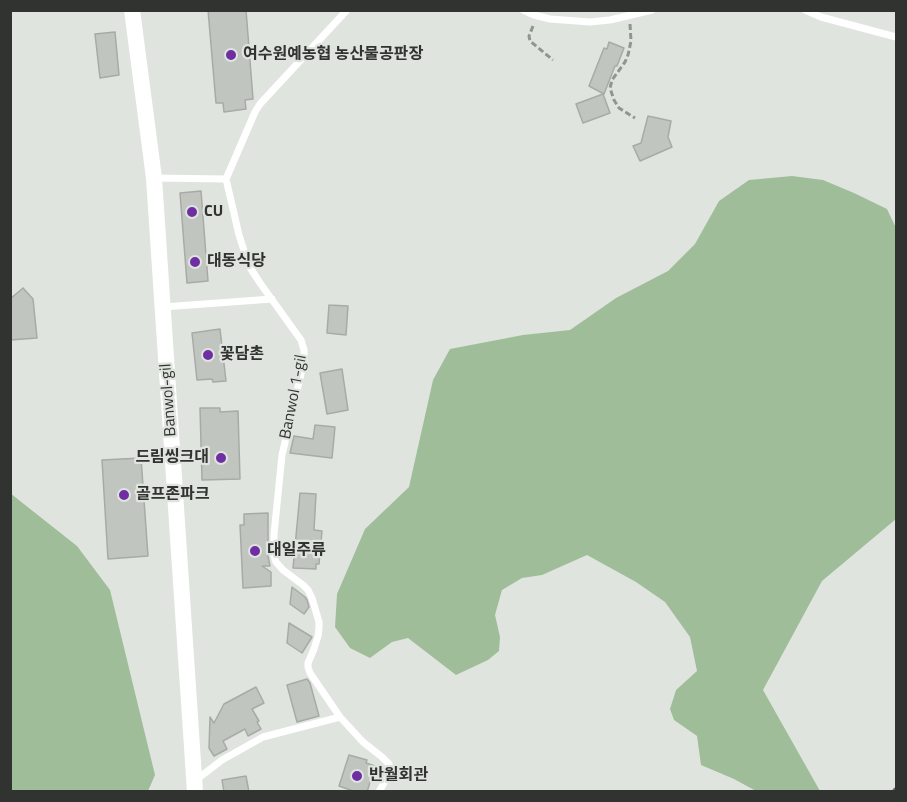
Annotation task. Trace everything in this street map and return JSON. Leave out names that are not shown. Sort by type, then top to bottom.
[{"type":"street","name":"Banwol-gil","points":[[132,10],[154,178],[194,786]]},
{"type":"lane","points":[[154,178],[226,179],[260,104],[347,10]]},
{"type":"lane","points":[[523,10],[538,16],[590,22],[610,21],[652,10]]},
{"type":"lane","points":[[805,10],[821,17],[897,37]]},
{"type":"lane","name":"Banwol 1-gil","points":[[226,179],[239,235],[254,274],[301,340],[304,350],[304,361],[282,455],[273,534],[274,556],[283,570],[303,585],[312,598],[319,628],[308,667],[310,673],[340,717],[388,764],[388,775],[379,792]]},
{"type":"lane","points":[[163,307],[272,299]]},
{"type":"lane","points":[[194,786],[222,760],[263,737],[340,717]]},
{"type":"path","points":[[538,16],[530,33],[530,41],[553,60]]},
{"type":"path","points":[[629,17],[632,35],[630,47],[625,62],[612,80],[610,88],[619,108],[635,118]]},
{"type":"green space","points":[[792,176],[823,180],[887,209],[896,228],[896,519],[822,581],[763,690],[820,791],[756,791],[701,765],[697,736],[674,720],[670,709],[676,690],[697,671],[690,637],[665,602],[636,582],[587,555],[542,575],[522,578],[502,590],[495,615],[500,637],[499,651],[488,660],[456,675],[408,638],[392,642],[370,658],[350,648],[335,627],[337,594],[365,529],[409,487],[433,380],[450,349],[523,335],[570,330],[616,298],[668,271],[695,244],[719,201],[749,180]]},
{"type":"green space","points":[[10,493],[77,546],[110,590],[155,775],[148,791],[11,791]]},
{"type":"building","name":"여수원예농협 농산물공판장","points":[[208,10],[246,10],[253,99],[245,100],[246,109],[224,112],[223,103],[216,103]]},
{"type":"building","points":[[115,32],[119,75],[100,78],[95,34]]},
{"type":"building","points":[[609,42],[624,48],[604,94],[589,86],[604,48],[607,49]]},
{"type":"building","points":[[603,94],[610,113],[583,123],[576,104]]},
{"type":"building","points":[[648,116],[671,121],[668,137],[672,147],[640,161],[633,146],[641,143]]},
{"type":"building","points":[[201,191],[208,281],[187,283],[180,193]]},
{"type":"building","points":[[23,288],[33,299],[37,338],[10,340],[10,299]]},
{"type":"building","points":[[329,305],[348,306],[346,335],[327,333]]},
{"type":"building","points":[[220,329],[226,381],[197,380],[192,333]]},
{"type":"building","points":[[342,369],[348,410],[327,414],[320,373]]},
{"type":"building","points":[[200,408],[220,408],[220,412],[238,411],[240,479],[202,480]]},
{"type":"building","points":[[315,425],[335,427],[332,458],[290,453],[294,436],[313,439]]},
{"type":"building","name":"골프존파크","points":[[141,458],[148,556],[108,559],[102,460]]},
{"type":"building","points":[[300,493],[316,494],[314,530],[322,531],[319,564],[316,564],[316,569],[293,568]]},
{"type":"building","points":[[268,513],[270,566],[262,566],[271,572],[271,586],[243,588],[240,525],[244,525],[244,514]]},
{"type":"building","points":[[292,587],[307,600],[309,607],[304,614],[290,604]]},
{"type":"building","points":[[289,623],[312,637],[302,653],[287,643]]},
{"type":"building","points":[[307,679],[319,716],[297,722],[287,685]]},
{"type":"building","points":[[256,687],[264,703],[252,709],[261,729],[248,736],[245,729],[223,741],[227,749],[214,756],[209,748],[210,717],[214,723],[224,704]]},
{"type":"building","name":"반월회관","points":[[349,755],[367,760],[366,763],[375,766],[367,792],[356,792],[339,786]]},
{"type":"building","points":[[246,776],[249,792],[224,792],[222,780]]},
{"type":"place","name":"여수원예농협 농산물공판장","points":[[231,55]]},
{"type":"place","name":"CU","points":[[192,212]]},
{"type":"place","name":"대동식당","points":[[195,262]]},
{"type":"place","name":"꽃담촌","points":[[208,355]]},
{"type":"place","name":"드림씽크대","points":[[221,458]]},
{"type":"place","name":"골프존파크","points":[[124,495]]},
{"type":"place","name":"대일주류","points":[[255,551]]},
{"type":"place","name":"반월회관","points":[[357,776]]}]
